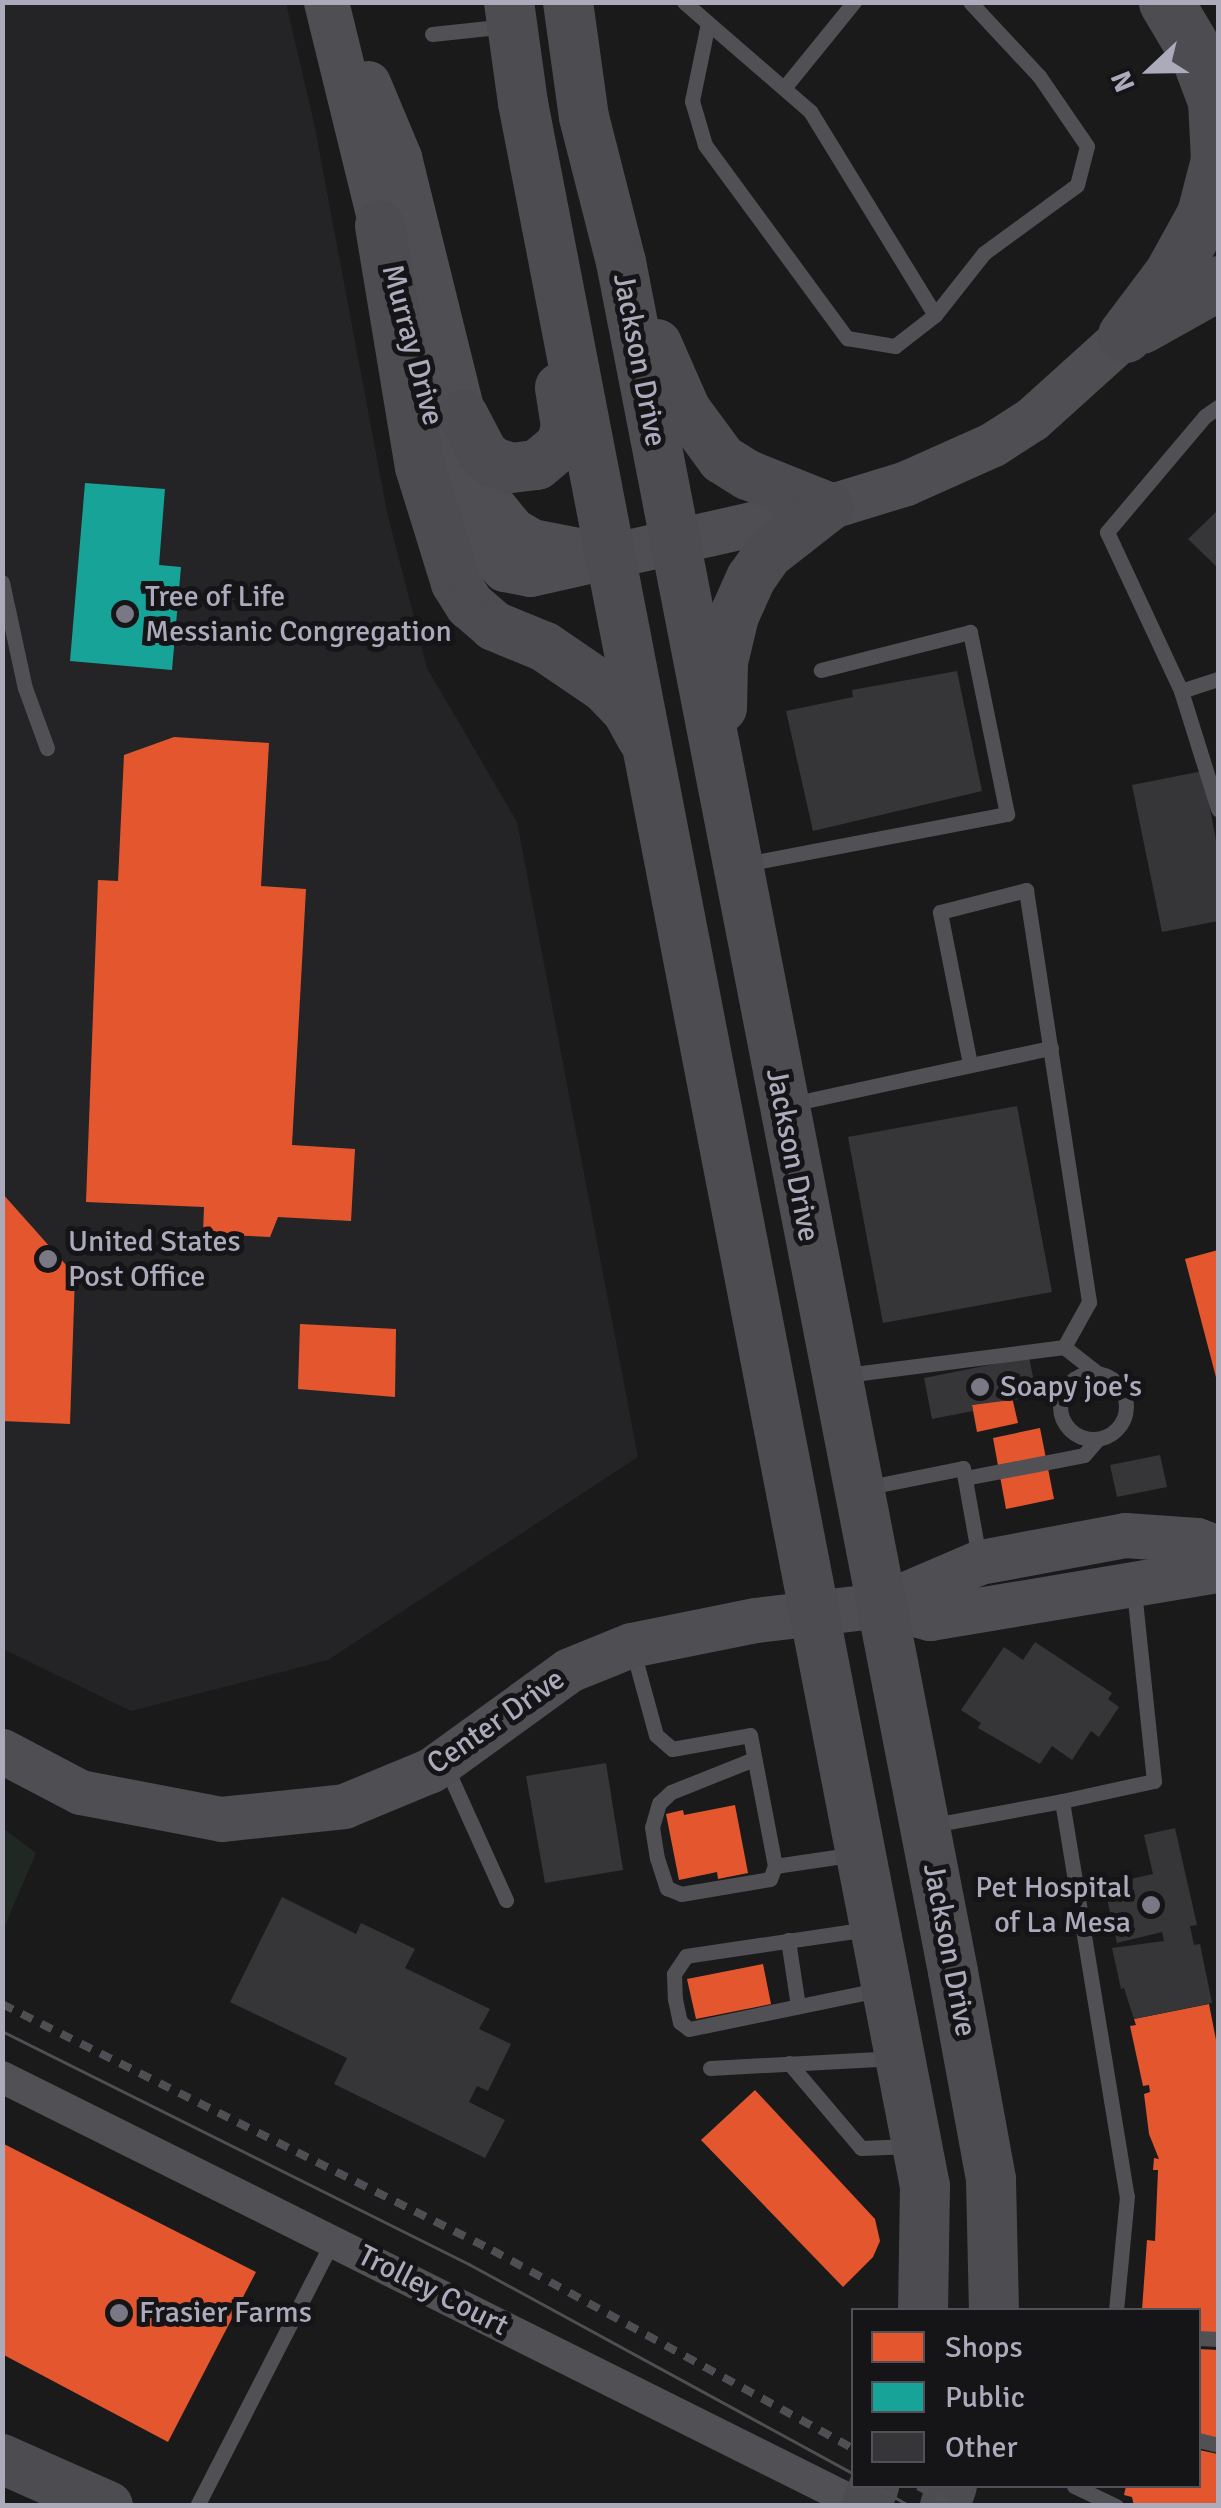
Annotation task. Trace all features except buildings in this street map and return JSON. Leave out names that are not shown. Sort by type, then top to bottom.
[{"type":"highway","points":[[1125,335],[1171,274],[1204,214],[1218,160],[1215,101],[1198,56],[1166,2]]},
{"type":"highway","points":[[1125,335],[1218,283]]},
{"type":"main road","name":"Murray Drive","points":[[326,2],[380,226],[440,449],[476,540],[504,569],[530,574],[828,507],[906,483],[993,444],[1074,385],[1125,335]]},
{"type":"main road","name":"Murray Drive","points":[[334,2],[399,157],[464,415],[466,453],[477,486],[513,530],[532,540],[610,556]]},
{"type":"main road","name":"Jackson Drive","points":[[568,2],[584,117],[620,262],[835,1377],[926,1826],[991,2180],[999,2308]]},
{"type":"main road","name":"Jackson Drive","points":[[510,14],[610,556],[926,2186],[924,2308]]},
{"type":"main road","points":[[464,415],[483,453],[511,468],[537,465],[561,445],[566,426],[536,262],[547,210]]},
{"type":"main road","points":[[380,226],[420,467],[456,583],[470,605],[494,626],[545,646],[606,688],[628,711],[648,748]]},
{"type":"main road","points":[[620,262],[686,410],[704,439],[748,475],[828,507]]},
{"type":"main road","points":[[720,783],[723,662],[734,616],[768,554],[828,507]]},
{"type":"main road","points":[[679,909],[724,988],[748,1092],[764,1107],[784,1105]]},
{"type":"main road","name":"Center Drive","points":[[2,1751],[80,1792],[221,1819],[344,1806],[444,1760],[570,1670],[632,1645],[740,1622],[880,1605],[980,1562],[1125,1534],[1197,1540],[1218,1548]]},
{"type":"main road","name":"Center Drive","points":[[880,1605],[930,1618],[1218,1570]]},
{"type":"main road","points":[[2,2459],[108,2506]]},
{"type":"street","name":"Trolley Court","points":[[2,2077],[864,2506]]},
{"type":"lane","points":[[684,2],[810,111],[935,315]]},
{"type":"lane","points":[[784,88],[854,2]]},
{"type":"lane","points":[[708,23],[692,101],[705,145],[846,338],[895,346],[935,315],[984,253],[1076,185],[1087,146],[1039,76],[970,2]]},
{"type":"lane","points":[[432,34],[510,14]]},
{"type":"lane","points":[[1218,407],[1204,416],[1106,532],[1181,690],[1218,809]]},
{"type":"lane","points":[[2,582],[25,688],[47,748]]},
{"type":"lane","points":[[736,865],[1007,814],[970,632],[821,670]]},
{"type":"lane","points":[[1181,690],[1218,679]]},
{"type":"lane","points":[[970,1064],[940,912],[1026,890],[1089,1302],[1064,1347]]},
{"type":"lane","points":[[784,1105],[1051,1048]]},
{"type":"lane","points":[[835,1377],[1064,1347],[1120,1386],[1125,1398],[1120,1424],[1098,1438],[1084,1455],[965,1478]]},
{"type":"lane","points":[[1096,1372],[1073,1378],[1065,1387],[1060,1410],[1073,1433],[1098,1438]]},
{"type":"lane","points":[[857,1489],[962,1468],[980,1562]]},
{"type":"lane","points":[[926,1826],[1154,1781],[1134,1585]]},
{"type":"lane","points":[[632,1645],[656,1735],[672,1750],[750,1735],[775,1866],[770,1879],[682,1894],[667,1888],[652,1826],[660,1803],[671,1792],[754,1759]]},
{"type":"lane","points":[[444,1760],[506,1900]]},
{"type":"lane","points":[[1062,1801],[1127,2196],[1116,2308]]},
{"type":"lane","points":[[775,1866],[864,1852]]},
{"type":"lane","points":[[876,1928],[686,1956],[674,1974],[680,2022],[689,2028],[888,1988]]},
{"type":"lane","points":[[788,1940],[798,2006]]},
{"type":"lane","points":[[710,2068],[901,2057]]},
{"type":"lane","points":[[789,2064],[861,2148],[918,2146]]},
{"type":"lane","points":[[197,2506],[333,2240]]},
{"type":"lane","points":[[1099,2490],[1116,2506]]},
{"type":"shaded area","points":[[2,3],[286,3],[314,123],[387,512],[427,668],[517,822],[638,1457],[328,1660],[131,1711],[3,1649]]},
{"type":"shaded area","points":[[3,1828],[36,1853],[3,1930]]},
{"type":"tram line","points":[[2,2031],[469,2264],[851,2472]]},
{"type":"tram line","points":[[878,2488],[910,2506]]},
{"type":"railway","points":[[2,2004],[492,2250],[851,2447]]},
{"type":"railway","points":[[922,2488],[953,2506]]},
{"type":"place","name":"Tree of Life Messianic Congregation","points":[[125,614]]},
{"type":"place","name":"United States Post Office","points":[[48,1259]]},
{"type":"place","name":"Soapy joe's","points":[[980,1387]]},
{"type":"place","name":"Pet Hospital of La Mesa","points":[[1151,1905]]},
{"type":"place","name":"Frasier Farms","points":[[119,2313]]}]
